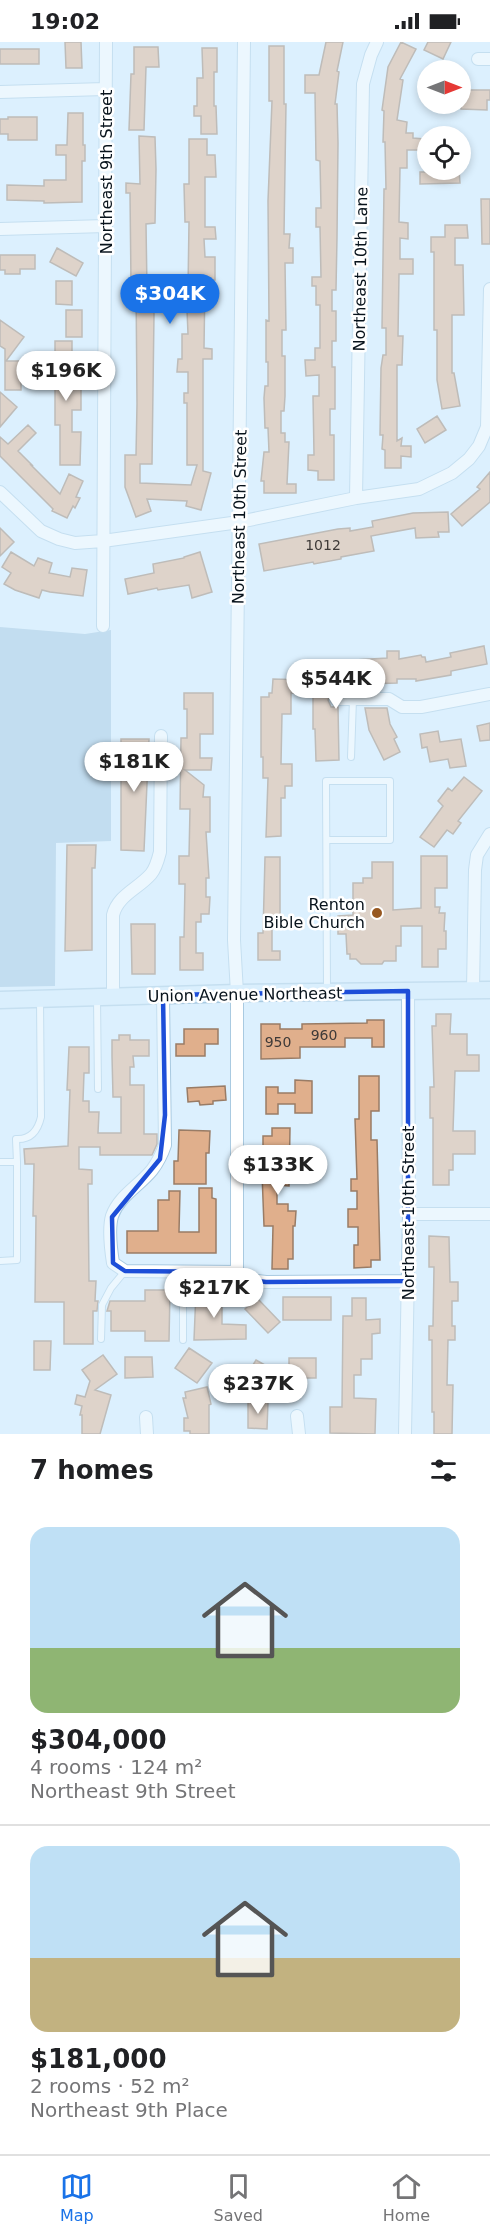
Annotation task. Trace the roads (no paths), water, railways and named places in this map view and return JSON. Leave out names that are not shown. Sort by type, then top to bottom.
[{"type":"street","name":"Northeast 9th Street","points":[[103,626],[106,42]]},
{"type":"street","name":"Northeast 10th Street","points":[[237,1272],[237,993],[234,940],[244,42]]},
{"type":"street","name":"Northeast 10th Lane","points":[[356,498],[363,84],[377,42]]},
{"type":"street","points":[[0,92],[105,89]]},
{"type":"street","points":[[0,229],[106,226]]},
{"type":"street","points":[[0,492],[41,531],[75,543],[103,542],[239,522],[356,498],[419,489],[452,473],[470,459],[479,446],[487,427],[490,289]]},
{"type":"street","points":[[336,699],[389,699],[402,707],[421,707],[490,694]]},
{"type":"street","points":[[105,997],[116,904],[152,874],[160,852],[161,736]]},
{"type":"street","points":[[473,990],[475,870],[477,855],[490,834]]},
{"type":"street","name":"Union Avenue Northeast","points":[[0,1000],[237,993],[490,990]]},
{"type":"street","name":"Northeast 10th Street","points":[[405,1434],[409,1214],[408,991]]},
{"type":"street","points":[[164,995],[165,1145],[160,1159],[151,1172],[128,1192],[112,1217],[113,1263],[125,1271],[237,1272],[249,1280],[266,1282],[408,1281]]},
{"type":"street","points":[[409,1214],[490,1214]]},
{"type":"street","points":[[297,1416],[299,1434]]},
{"type":"street","points":[[146,1417],[147,1434]]},
{"type":"lane","points":[[351,757],[353,699]]},
{"type":"lane","points":[[327,840],[390,840],[390,781],[326,781],[327,992]]},
{"type":"lane","points":[[99,1089],[105,997]]},
{"type":"lane","points":[[0,1261],[17,1260],[16,1139],[24,1139],[38,1130],[41,1117],[39,999]]},
{"type":"lane","points":[[0,1162],[17,1162]]},
{"type":"lane","points":[[101,1339],[102,1305],[111,1288],[125,1271]]},
{"type":"lane","points":[[183,1272],[183,1340]]},
{"type":"place","name":"Renton Bible Church","points":[[377,913]]}]
